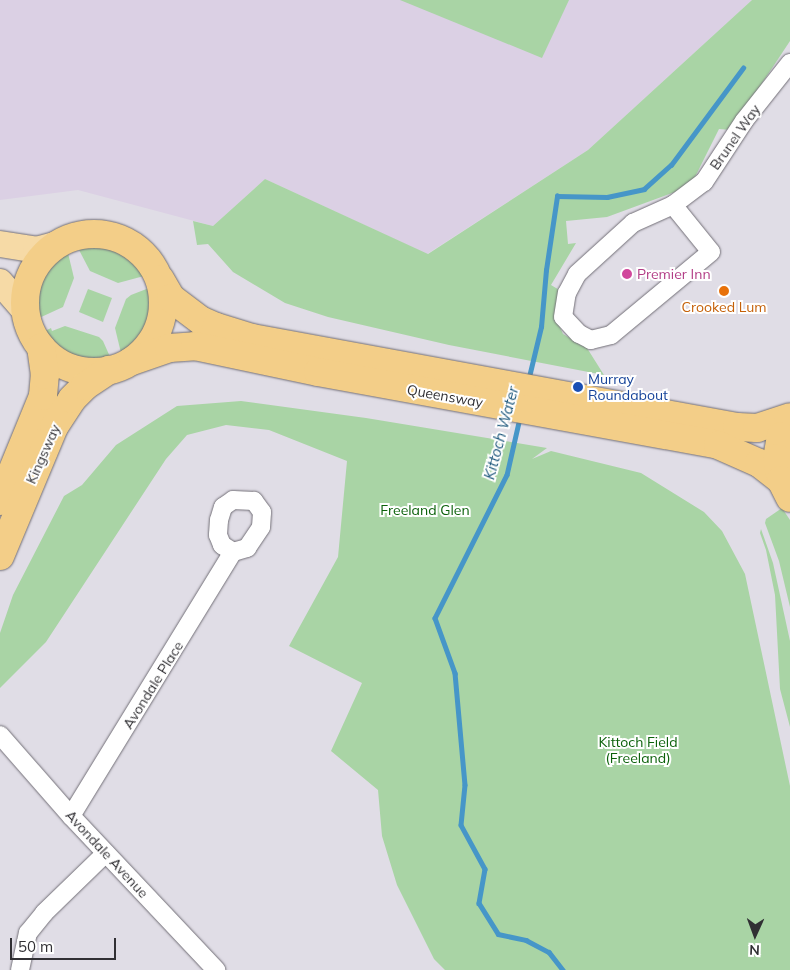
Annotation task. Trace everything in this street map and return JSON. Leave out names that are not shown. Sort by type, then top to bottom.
[{"type":"highway","points":[[89,234],[120,238],[146,256],[160,279],[164,302],[160,325],[149,345],[121,366],[91,372],[72,368],[55,360],[41,347],[31,330],[25,311],[28,281],[39,261],[55,246],[77,236],[89,234]]},
{"type":"highway","name":"Queensway","points":[[160,279],[171,298],[180,305],[202,321],[232,332],[485,392],[579,409],[743,428],[766,427],[790,418]]},
{"type":"highway","name":"Queensway","points":[[121,366],[164,350],[195,346],[318,372],[485,392]]},
{"type":"highway","name":"Kingsway","points":[[0,501],[42,396],[45,374],[41,347]]},
{"type":"highway","name":"Kingsway","points":[[0,556],[54,427],[72,399],[85,386],[121,366]]},
{"type":"highway","name":"Queensway","points":[[579,409],[729,448],[759,462],[785,489]]},
{"type":"highway","points":[[785,489],[778,451],[781,436],[790,418]]},
{"type":"main road","points":[[0,244],[36,250],[55,246]]},
{"type":"main road","points":[[0,282],[25,311]]},
{"type":"street","name":"Brunel Way","points":[[673,205],[711,252],[612,335],[591,340],[579,334],[563,317],[567,293],[577,274],[634,223],[673,205],[704,182],[744,121],[790,63]]},
{"type":"street","name":"Avondale Place","points":[[71,816],[233,552]]},
{"type":"street","name":"Avondale Avenue","points":[[0,735],[71,816],[216,970]]},
{"type":"street","points":[[20,970],[28,933],[44,913],[106,853]]},
{"type":"shaded area","points":[[0,0],[752,0],[588,150],[427,254],[265,179],[213,226],[78,190],[0,200]]},
{"type":"green space","points":[[400,0],[569,0],[542,58]]},
{"type":"green space","points":[[752,0],[790,0],[790,41],[731,130],[719,129],[694,179],[683,189],[607,217],[566,221],[568,244],[576,243],[551,285],[561,291],[555,316],[563,334],[587,348],[604,375],[449,345],[328,317],[285,303],[233,272],[208,244],[197,245],[193,221],[213,226],[265,179],[428,254],[588,150]]},
{"type":"green space","points":[[103,246],[125,255],[144,276],[118,283],[90,271],[78,248]]},
{"type":"green space","points":[[68,253],[74,278],[63,307],[39,318],[37,294],[41,282],[53,264]]},
{"type":"green space","points":[[149,288],[152,312],[148,323],[136,342],[121,353],[115,328],[126,299]]},
{"type":"green space","points":[[88,289],[112,298],[103,322],[79,312]]},
{"type":"green space","points":[[65,326],[99,337],[103,341],[111,359],[86,362],[64,354],[49,339],[45,331],[51,328],[52,331]]},
{"type":"green space","points":[[241,401],[366,418],[547,448],[532,459],[551,451],[641,473],[704,512],[722,531],[745,574],[790,786],[790,970],[445,970],[434,959],[397,885],[382,836],[378,790],[331,751],[362,683],[289,646],[338,557],[347,461],[269,430],[226,425],[187,435],[166,459],[46,642],[0,688],[0,633],[13,595],[64,496],[82,485],[116,445],[177,406]]},
{"type":"green space","points":[[782,508],[790,520],[790,607],[779,561],[765,523],[766,519]]},
{"type":"green space","points":[[761,529],[773,563],[790,641],[790,727],[780,689],[775,595],[766,550],[760,533]]},
{"type":"waterway","name":"Kittoch Water","points":[[528,381],[541,327],[546,270],[557,196],[607,197],[644,189],[671,165],[743,68]]},
{"type":"waterway","name":"Kittoch Water","points":[[520,418],[507,475],[435,618],[455,673],[465,785],[461,825],[485,869],[479,903],[498,934],[526,940],[549,952],[563,970]]},
{"type":"place","name":"Premier Inn","points":[[627,274]]},
{"type":"place","name":"Crooked Lum","points":[[724,291]]},
{"type":"place","name":"Murray Roundabout","points":[[578,387]]},
{"type":"park label","name":"Freeland Glen","points":[[425,510]]},
{"type":"park label","name":"Kittoch Field (Freeland)","points":[[638,750]]}]
